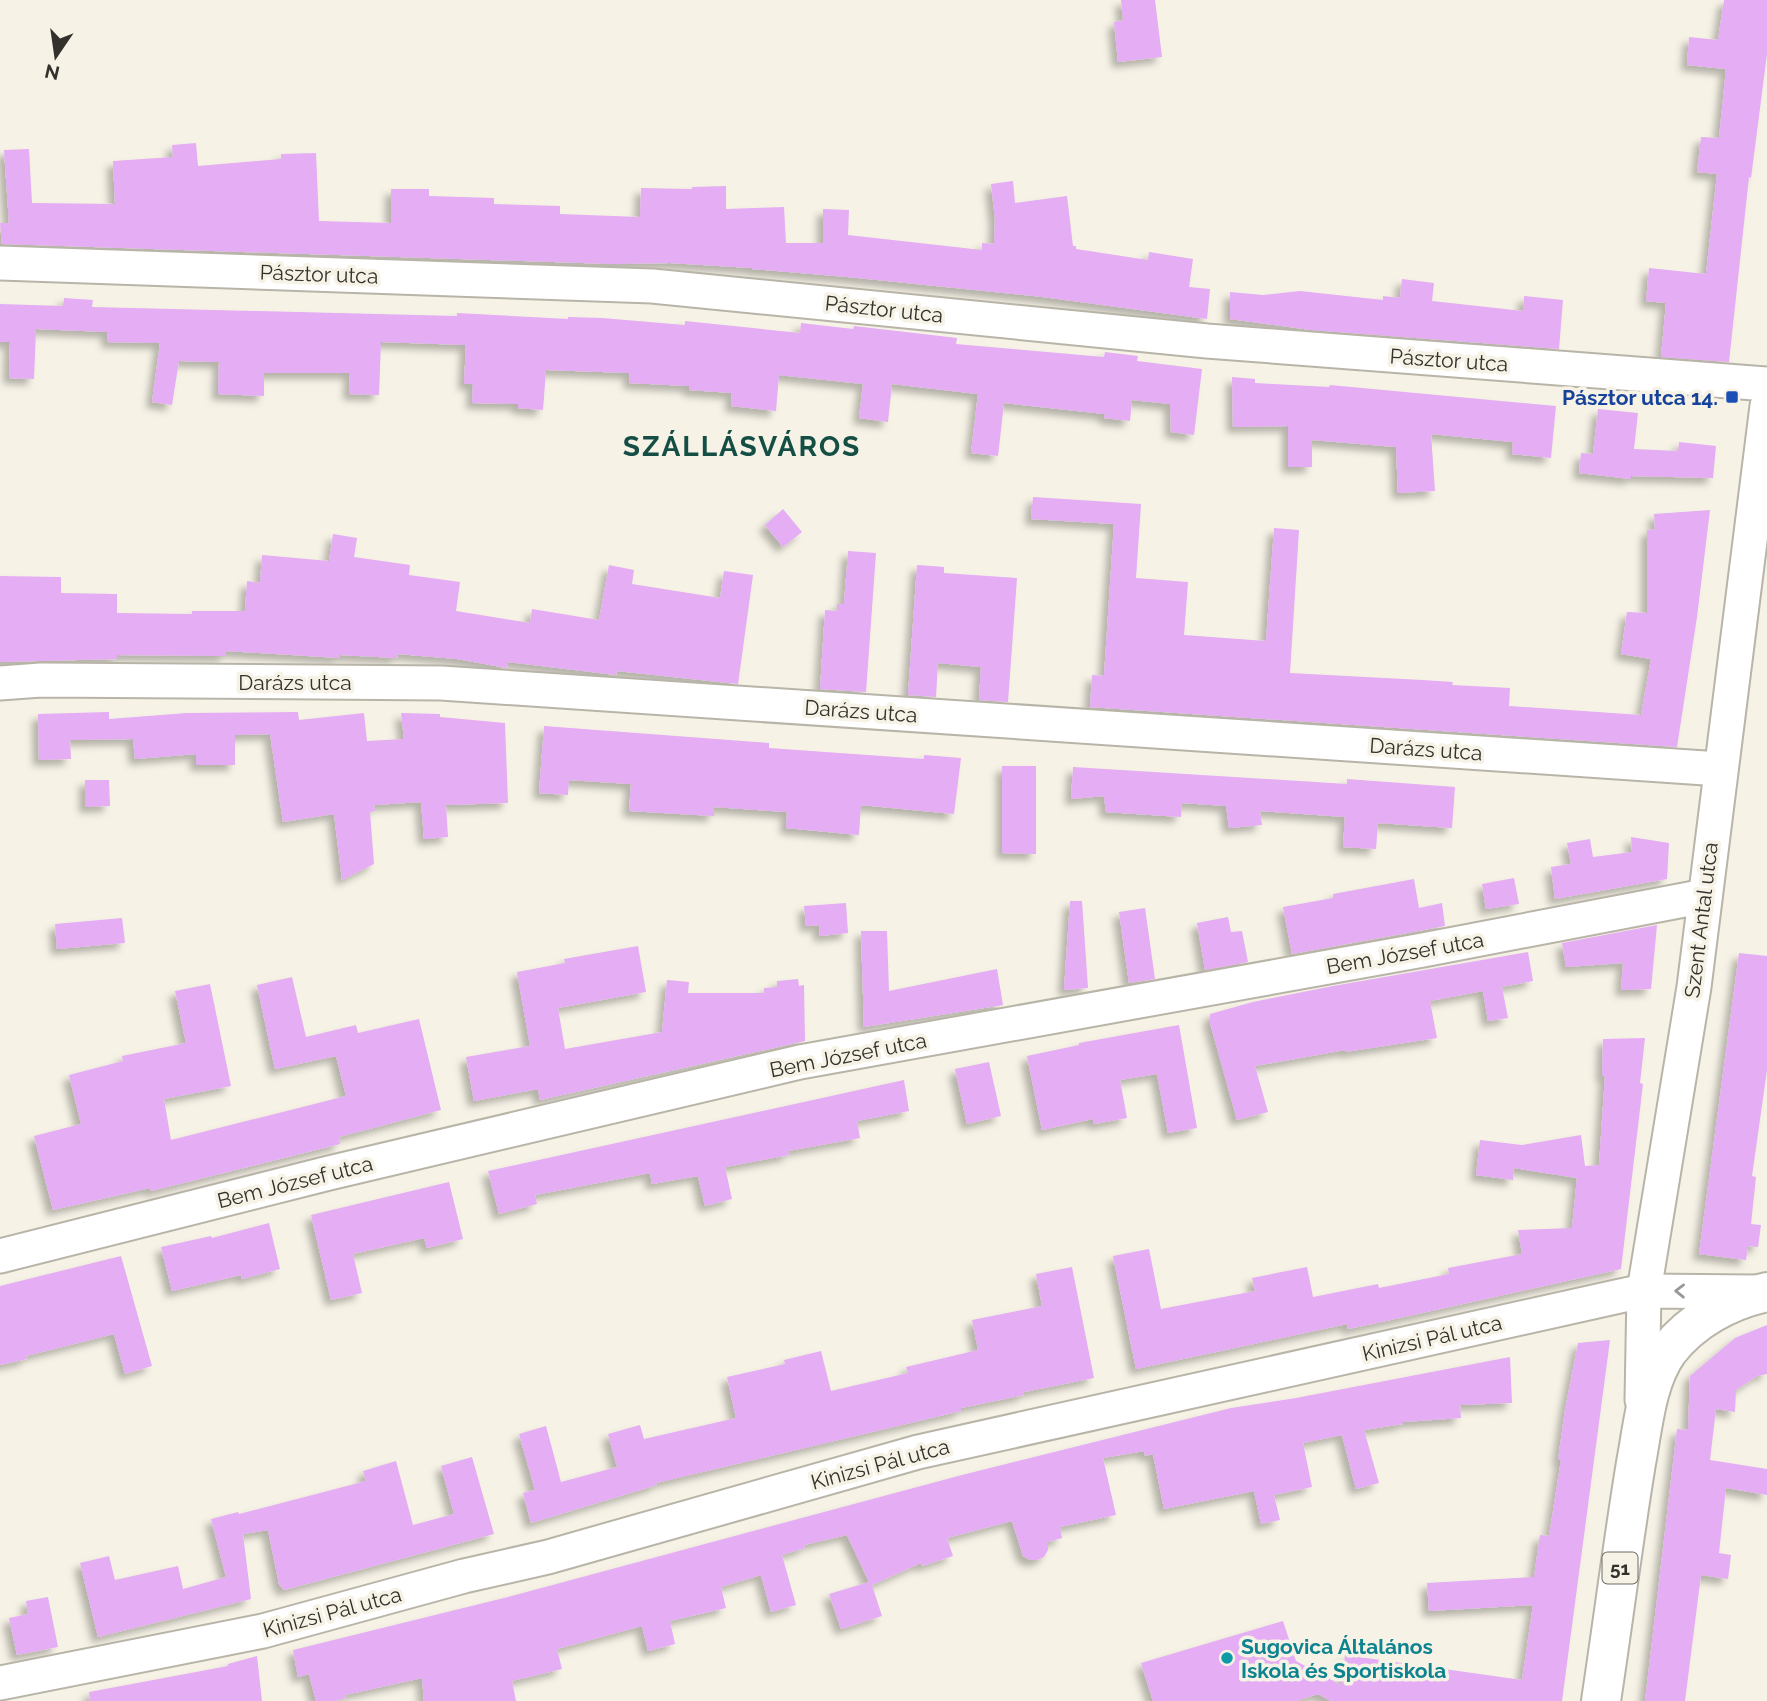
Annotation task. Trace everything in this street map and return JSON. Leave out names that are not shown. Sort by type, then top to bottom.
[{"type":"main road","name":"Szent Antal utca","points":[[1601,1701],[1652,1385],[1667,1353],[1680,1338],[1719,1308],[1766,1292]]},
{"type":"street","name":"Pásztor utca","points":[[0,263],[652,286],[1207,341],[1767,384]]},
{"type":"street","name":"Szent Antal utca","points":[[1642,1434],[1644,1291],[1694,987],[1767,406]]},
{"type":"street","name":"Darázs utca","points":[[0,683],[41,680],[441,683],[1720,769]]},
{"type":"street","name":"Bem József utca","points":[[0,1256],[329,1173],[800,1062],[1705,897]]},
{"type":"street","name":"Kinizsi Pál utca","points":[[0,1683],[263,1631],[464,1576],[548,1557],[918,1452],[1644,1291],[1766,1292]]},
{"type":"building","points":[[1121,0],[1155,0],[1162,57],[1118,62],[1114,22],[1123,20]]},
{"type":"building","points":[[1724,0],[1767,0],[1767,54],[1751,178],[1749,177],[1729,362],[1661,357],[1666,303],[1646,301],[1649,268],[1706,274],[1717,174],[1697,172],[1701,137],[1719,138],[1726,69],[1687,65],[1689,37],[1718,40]]},
{"type":"building","points":[[196,143],[198,166],[281,159],[281,154],[316,153],[319,221],[391,223],[391,189],[429,189],[429,196],[494,198],[494,204],[560,206],[560,214],[640,217],[641,188],[692,189],[726,186],[726,209],[784,207],[786,243],[823,243],[823,209],[849,210],[848,235],[982,250],[982,243],[994,244],[995,219],[991,184],[1013,181],[1015,203],[1067,196],[1073,246],[1076,246],[1076,249],[1148,260],[1149,252],[1193,259],[1189,287],[1210,289],[1207,319],[1043,297],[752,268],[670,263],[613,264],[2,244],[0,223],[9,223],[4,150],[29,149],[32,203],[115,204],[113,161],[173,157],[172,145]]},
{"type":"building","points":[[1402,279],[1434,283],[1432,301],[1523,311],[1524,296],[1563,300],[1559,349],[1311,330],[1230,319],[1230,292],[1263,295],[1300,291],[1383,300],[1383,296],[1400,298]]},
{"type":"building","points":[[64,298],[93,300],[92,307],[457,316],[457,313],[568,319],[602,318],[685,325],[685,321],[800,333],[801,323],[853,329],[854,326],[957,338],[956,344],[1104,357],[1105,352],[1138,356],[1137,361],[1202,369],[1194,435],[1171,432],[1170,404],[1132,400],[1130,421],[1104,418],[1105,414],[1004,403],[998,456],[971,453],[978,394],[892,384],[888,422],[859,418],[863,384],[779,375],[776,411],[731,406],[732,393],[689,390],[689,386],[629,383],[630,373],[546,370],[543,410],[518,408],[518,404],[472,403],[473,384],[464,384],[466,345],[381,342],[379,395],[349,394],[350,373],[264,373],[264,396],[218,394],[219,362],[179,361],[172,405],[152,402],[160,343],[107,342],[108,332],[36,329],[34,379],[9,378],[10,342],[0,342],[0,304],[63,306]]},
{"type":"building","points":[[1232,377],[1255,379],[1255,383],[1330,385],[1556,406],[1551,458],[1512,454],[1513,442],[1431,434],[1435,491],[1398,493],[1396,447],[1312,440],[1312,467],[1288,467],[1288,426],[1233,427]]},
{"type":"building","points":[[1598,409],[1638,413],[1634,449],[1678,451],[1679,442],[1716,446],[1713,478],[1631,476],[1631,479],[1579,473],[1581,453],[1593,454]]},
{"type":"building","points":[[1033,497],[1141,504],[1136,578],[1188,582],[1184,635],[1266,641],[1274,528],[1299,530],[1290,673],[1453,682],[1452,685],[1510,688],[1509,706],[1641,715],[1651,659],[1621,654],[1627,612],[1647,613],[1647,530],[1655,529],[1654,514],[1710,510],[1677,747],[1090,707],[1092,675],[1104,676],[1114,524],[1031,519]]},
{"type":"building","points":[[783,509],[802,532],[783,547],[765,525]]},
{"type":"building","points":[[333,534],[357,538],[354,557],[410,565],[409,575],[460,582],[456,611],[530,623],[532,609],[599,620],[609,565],[634,570],[632,584],[720,598],[724,571],[753,575],[738,684],[617,671],[616,675],[508,662],[507,668],[457,659],[398,654],[397,658],[340,655],[340,658],[226,651],[226,656],[117,655],[117,659],[0,662],[0,576],[61,577],[61,593],[117,594],[117,613],[192,614],[192,611],[245,611],[247,581],[260,583],[262,555],[329,561]]},
{"type":"building","points":[[848,551],[876,553],[866,692],[820,689],[825,610],[837,611],[837,604],[844,604]]},
{"type":"building","points":[[917,565],[944,567],[944,573],[1017,578],[1008,702],[979,700],[981,667],[938,663],[936,697],[908,695]]},
{"type":"building","points":[[109,712],[109,719],[187,713],[298,712],[299,720],[364,713],[367,741],[404,739],[401,713],[440,714],[440,717],[505,723],[508,803],[446,805],[448,837],[424,839],[421,802],[374,805],[375,811],[370,812],[374,864],[342,880],[334,814],[283,822],[270,734],[235,735],[235,765],[196,765],[196,754],[135,759],[133,739],[70,740],[71,759],[39,760],[38,714]]},
{"type":"building","points":[[544,726],[769,743],[769,748],[924,759],[924,755],[961,758],[954,814],[861,805],[859,835],[786,828],[787,812],[714,807],[714,816],[629,811],[631,784],[569,780],[568,795],[539,793]]},
{"type":"building","points":[[1002,766],[1036,766],[1036,854],[1002,853]]},
{"type":"building","points":[[1073,767],[1347,784],[1347,779],[1455,787],[1452,828],[1378,823],[1376,849],[1343,847],[1345,817],[1260,811],[1262,825],[1229,828],[1226,806],[1182,803],[1181,817],[1106,812],[1104,796],[1071,799]]},
{"type":"building","points":[[85,780],[109,780],[110,806],[85,807]]},
{"type":"building","points":[[1631,837],[1669,843],[1667,879],[1555,899],[1551,867],[1571,864],[1567,843],[1590,839],[1593,857],[1632,852]]},
{"type":"building","points":[[1514,878],[1519,904],[1486,909],[1482,884]]},
{"type":"building","points":[[1414,879],[1419,908],[1442,903],[1445,926],[1292,954],[1283,907],[1333,898],[1333,894]]},
{"type":"building","points":[[1070,901],[1082,901],[1088,988],[1064,990]]},
{"type":"building","points":[[846,903],[848,933],[820,936],[819,925],[806,926],[804,906]]},
{"type":"building","points":[[1145,908],[1155,979],[1129,983],[1119,912]]},
{"type":"building","points":[[1228,917],[1231,932],[1242,931],[1248,962],[1205,970],[1197,923]]},
{"type":"building","points":[[122,918],[125,943],[57,949],[55,924]]},
{"type":"building","points":[[1657,925],[1651,989],[1621,990],[1623,963],[1566,967],[1562,943]]},
{"type":"building","points":[[861,931],[887,931],[889,991],[997,969],[1003,1005],[864,1027]]},
{"type":"building","points":[[638,946],[646,992],[558,1008],[565,1049],[662,1032],[667,980],[689,982],[688,993],[764,993],[764,988],[777,987],[777,981],[798,979],[799,986],[804,985],[805,1041],[540,1100],[538,1089],[474,1101],[466,1057],[530,1046],[517,972],[565,963],[564,959]]},
{"type":"building","points":[[1528,952],[1533,981],[1502,987],[1508,1018],[1488,1021],[1483,991],[1430,1001],[1437,1038],[1345,1050],[1255,1066],[1268,1112],[1237,1120],[1210,1023],[1210,1014],[1253,1002],[1333,986]]},
{"type":"building","points":[[1739,953],[1767,956],[1767,1070],[1752,1176],[1756,1177],[1751,1224],[1761,1225],[1758,1247],[1748,1246],[1746,1260],[1699,1254]]},
{"type":"building","points":[[292,977],[306,1037],[356,1025],[358,1033],[419,1019],[441,1110],[339,1137],[340,1144],[151,1191],[150,1188],[53,1210],[34,1136],[81,1124],[69,1075],[123,1061],[122,1056],[186,1043],[175,991],[210,984],[231,1086],[164,1099],[171,1140],[346,1096],[336,1056],[275,1069],[257,985]]},
{"type":"building","points":[[1179,1025],[1197,1128],[1168,1133],[1157,1074],[1120,1080],[1127,1118],[1094,1124],[1093,1119],[1042,1130],[1027,1056],[1079,1043]]},
{"type":"building","points":[[1645,1038],[1640,1083],[1643,1084],[1621,1269],[1348,1329],[1347,1324],[1136,1369],[1113,1256],[1149,1249],[1161,1309],[1255,1291],[1252,1278],[1307,1267],[1313,1297],[1378,1284],[1379,1288],[1449,1274],[1448,1268],[1522,1254],[1518,1230],[1572,1228],[1577,1178],[1514,1168],[1513,1180],[1476,1175],[1480,1140],[1522,1145],[1581,1135],[1585,1166],[1599,1165],[1605,1076],[1602,1076],[1603,1039]]},
{"type":"building","points":[[989,1062],[1001,1116],[967,1124],[955,1069]]},
{"type":"building","points":[[904,1080],[909,1111],[857,1121],[860,1138],[788,1151],[789,1155],[725,1167],[732,1199],[705,1206],[698,1176],[652,1184],[650,1173],[535,1195],[537,1204],[499,1214],[488,1171]]},
{"type":"building","points":[[449,1182],[463,1239],[427,1248],[424,1238],[353,1254],[362,1293],[331,1300],[311,1215]]},
{"type":"building","points":[[269,1223],[280,1269],[242,1279],[241,1275],[172,1291],[161,1247],[211,1236],[212,1238]]},
{"type":"building","points":[[121,1256],[152,1366],[125,1374],[114,1334],[0,1365],[0,1286]]},
{"type":"building","points":[[1072,1267],[1094,1378],[1024,1392],[1024,1395],[961,1408],[961,1411],[656,1483],[657,1485],[531,1523],[523,1493],[535,1490],[519,1434],[546,1426],[561,1482],[617,1467],[608,1434],[640,1425],[644,1439],[736,1418],[727,1377],[785,1364],[784,1360],[821,1351],[831,1391],[908,1373],[906,1367],[978,1350],[972,1320],[1042,1306],[1036,1274]]},
{"type":"building","points":[[1767,1325],[1767,1374],[1757,1376],[1736,1390],[1735,1412],[1716,1409],[1710,1460],[1767,1469],[1767,1495],[1726,1488],[1719,1553],[1731,1555],[1728,1579],[1701,1575],[1685,1701],[1645,1701],[1677,1429],[1688,1430],[1690,1376],[1735,1338]]},
{"type":"building","points":[[1610,1340],[1562,1701],[1331,1701],[1318,1694],[1296,1701],[1153,1701],[1141,1663],[1283,1621],[1296,1661],[1341,1685],[1345,1655],[1522,1680],[1533,1605],[1429,1611],[1427,1583],[1534,1577],[1540,1535],[1549,1536],[1561,1460],[1558,1460],[1565,1410],[1578,1343]]},
{"type":"building","points":[[1510,1357],[1512,1403],[1460,1405],[1461,1418],[1403,1422],[1364,1430],[1379,1483],[1356,1489],[1342,1435],[1303,1443],[1312,1487],[1274,1495],[1280,1520],[1261,1524],[1254,1491],[1164,1509],[1153,1454],[1145,1456],[1144,1451],[1103,1458],[1116,1515],[1060,1527],[1062,1538],[1048,1542],[1044,1557],[1037,1560],[1023,1556],[1012,1521],[947,1538],[953,1556],[922,1566],[921,1563],[872,1585],[882,1616],[841,1629],[829,1594],[869,1582],[847,1535],[804,1545],[805,1548],[782,1555],[796,1605],[771,1612],[761,1575],[721,1587],[726,1608],[670,1621],[675,1644],[648,1651],[642,1626],[557,1649],[562,1669],[512,1681],[516,1701],[424,1701],[422,1678],[345,1695],[346,1698],[334,1701],[316,1701],[309,1674],[298,1677],[293,1650],[508,1597],[962,1475],[1231,1408]]},
{"type":"building","points":[[472,1457],[494,1534],[284,1590],[279,1584],[268,1530],[243,1534],[251,1599],[98,1637],[80,1563],[109,1556],[115,1580],[178,1566],[183,1589],[226,1577],[211,1519],[366,1481],[363,1471],[396,1461],[413,1525],[454,1514],[441,1466]]},
{"type":"building","points":[[48,1597],[58,1647],[17,1655],[9,1618],[28,1614],[26,1601]]},
{"type":"building","points":[[257,1656],[262,1701],[90,1701],[89,1692],[228,1666]]},
{"type":"place","name":"Pásztor utca 14.","points":[[1732,397]]},
{"type":"place","name":"Sugovica Általános Iskola és Sportiskola","points":[[1227,1658]]},
{"type":"district","name":"SZÁLLÁSVÁROS","points":[[742,446]]}]
